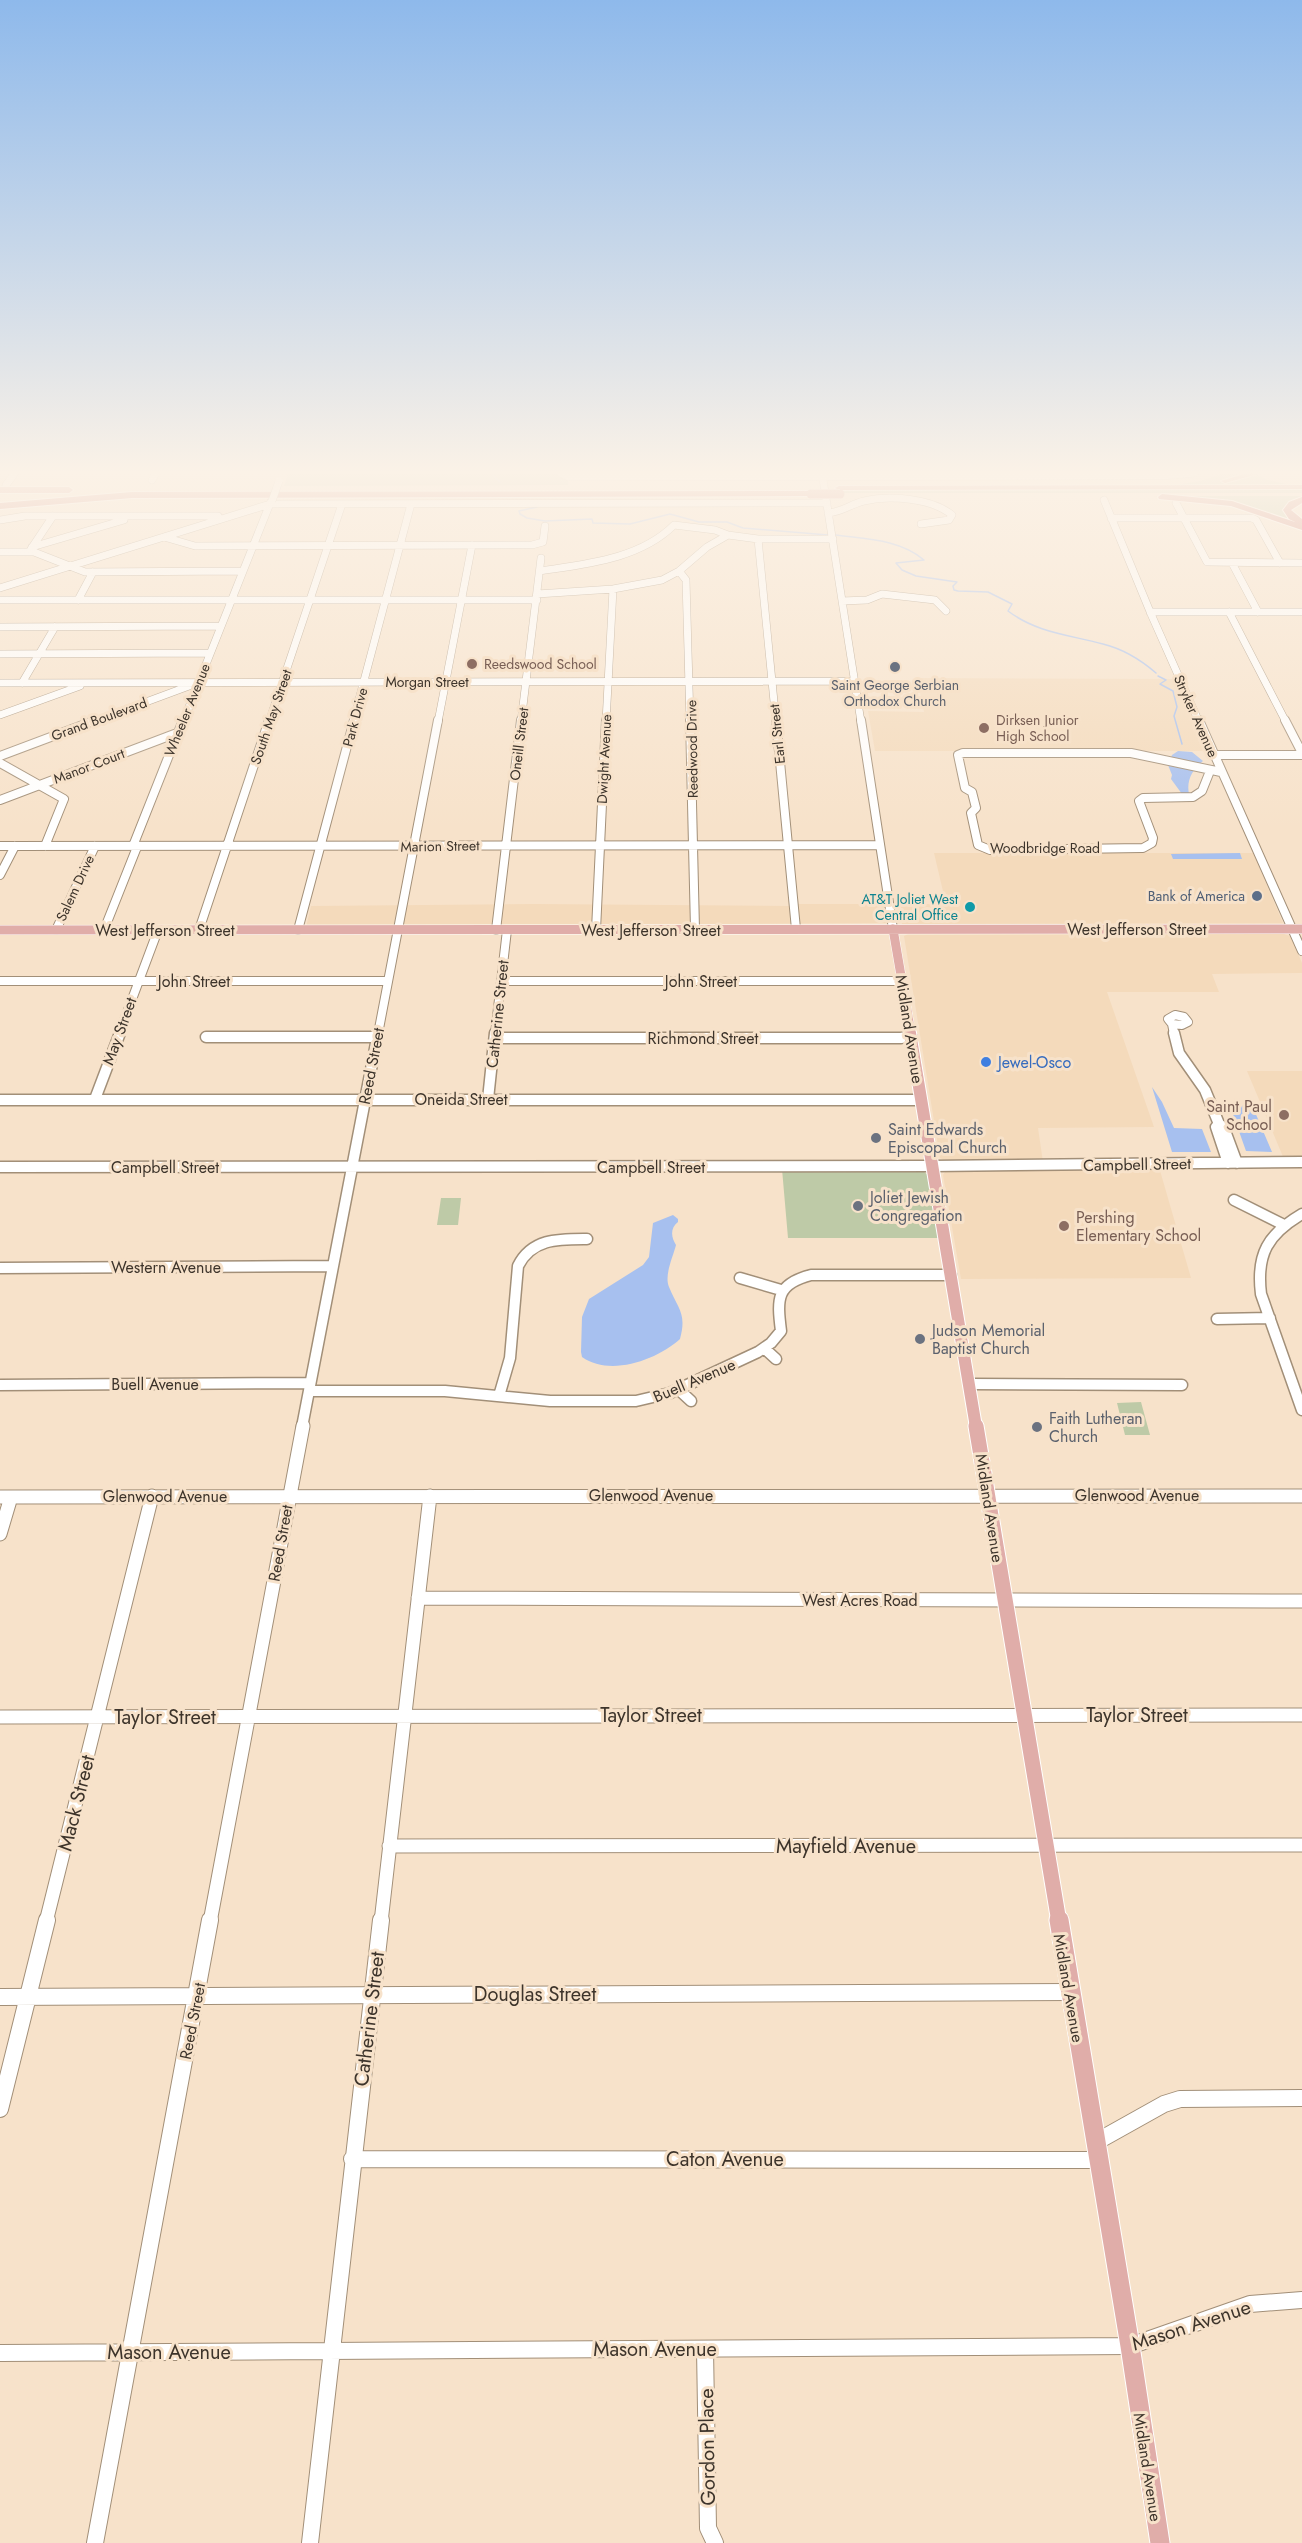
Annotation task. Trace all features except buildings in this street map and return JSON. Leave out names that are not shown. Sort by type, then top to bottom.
[{"type":"main road","name":"Midland Avenue","points":[[893,929],[1130,2346],[1160,2543]]},
{"type":"main road","name":"West Jefferson Street","points":[[0,931],[1297,929]]},
{"type":"street","points":[[78,600],[82,592]]},
{"type":"street","name":"Wheeler Avenue","points":[[104,930],[177,733],[235,592]]},
{"type":"street","name":"South May Street","points":[[200,930],[313,592]]},
{"type":"street","name":"Park Drive","points":[[298,930],[388,592]]},
{"type":"street","name":"Reed Street","points":[[95,2543],[289,1496],[463,592]]},
{"type":"street","name":"Oneill Street","points":[[496,930],[538,592]]},
{"type":"street","points":[[0,600],[462,599],[537,597],[588,592]]},
{"type":"street","name":"Dwight Avenue","points":[[596,930],[613,592]]},
{"type":"street","name":"Reedwood Drive","points":[[686,592],[695,930]]},
{"type":"street","name":"Earl Street","points":[[763,592],[796,929]]},
{"type":"street","name":"Midland Avenue","points":[[840,592],[893,929]]},
{"type":"street","name":"Stryker Avenue","points":[[1142,592],[1221,772],[1297,929],[1302,951]]},
{"type":"street","points":[[1247,592],[1258,612]]},
{"type":"street","points":[[842,601],[867,600],[882,594],[929,598],[935,600],[946,611]]},
{"type":"street","points":[[1150,612],[1302,612]]},
{"type":"street","points":[[1214,755],[1302,754],[1229,612]]},
{"type":"street","points":[[0,627],[220,626]]},
{"type":"street","points":[[22,683],[55,627]]},
{"type":"street","points":[[0,654],[210,653]]},
{"type":"street","name":"Morgan Street","points":[[0,683],[855,681]]},
{"type":"street","name":"Grand Boulevard","points":[[0,756],[198,682]]},
{"type":"street","points":[[0,715],[89,683]]},
{"type":"street","name":"Manor Court","points":[[0,800],[177,733]]},
{"type":"street","name":"Woodbridge Road","points":[[1210,771],[1202,791],[1193,797],[1143,798],[1139,801],[1153,838],[1152,843],[1143,848],[990,850],[978,845],[971,813],[976,808],[972,792],[965,788],[958,755],[963,753],[1131,753],[1221,772]]},
{"type":"street","points":[[0,763],[64,799],[45,846]]},
{"type":"street","name":"Marion Street","points":[[0,846],[880,845]]},
{"type":"street","points":[[0,875],[15,846]]},
{"type":"street","name":"Salem Drive","points":[[56,930],[95,846]]},
{"type":"street","name":"May Street","points":[[94,1099],[158,930]]},
{"type":"street","name":"Catherine Street","points":[[488,1099],[507,930]]},
{"type":"street","name":"John Street","points":[[0,981],[387,981]]},
{"type":"street","name":"John Street","points":[[501,981],[902,981]]},
{"type":"street","points":[[1172,1024],[1179,1053],[1205,1090],[1219,1125],[1216,1127],[1232,1163]]},
{"type":"street","name":"Richmond Street","points":[[495,1038],[901,1038],[911,1036]]},
{"type":"street","points":[[206,1037],[377,1037]]},
{"type":"street","name":"Oneida Street","points":[[0,1100],[365,1098],[921,1100]]},
{"type":"street","name":"Campbell Street","points":[[0,1167],[933,1166],[1302,1162]]},
{"type":"street","points":[[1234,1200],[1284,1225]]},
{"type":"street","points":[[1301,1404],[1270,1318],[1258,1276],[1260,1261],[1273,1235],[1302,1214]]},
{"type":"street","points":[[499,1396],[510,1358],[518,1266],[522,1253],[548,1240],[587,1239]]},
{"type":"street","name":"Western Avenue","points":[[0,1268],[333,1266]]},
{"type":"street","points":[[740,1278],[781,1290],[792,1281],[811,1275],[951,1275]]},
{"type":"street","name":"Buell Avenue","points":[[0,1385],[310,1387],[445,1391],[550,1401],[613,1402],[654,1398],[764,1348],[781,1330],[778,1298],[781,1290]]},
{"type":"street","points":[[1217,1319],[1270,1318]]},
{"type":"street","points":[[764,1348],[776,1359]]},
{"type":"street","points":[[970,1384],[1182,1385]]},
{"type":"street","points":[[678,1389],[691,1401]]},
{"type":"street","name":"Mack Street","points":[[0,2109],[152,1496]]},
{"type":"street","name":"Catherine Street","points":[[310,2543],[334,2351],[352,2159],[430,1496]]},
{"type":"street","name":"Glenwood Avenue","points":[[6,1497],[1302,1496]]},
{"type":"street","points":[[0,1534],[6,1497]]},
{"type":"street","name":"West Acres Road","points":[[418,1598],[1302,1601]]},
{"type":"street","name":"Taylor Street","points":[[0,1717],[1302,1715]]},
{"type":"street","name":"Mayfield Avenue","points":[[389,1846],[1302,1845]]},
{"type":"street","name":"Douglas Street","points":[[0,1997],[1070,1992]]},
{"type":"street","name":"Caton Avenue","points":[[352,2159],[1097,2151],[1164,2104],[1180,2099],[1302,2098]]},
{"type":"street","name":"Mason Avenue","points":[[0,2353],[1130,2346],[1250,2304],[1302,2300]]},
{"type":"street","name":"Gordon Place","points":[[705,2349],[708,2528],[715,2543]]},
{"type":"shaded area","points":[[917,678],[1176,679],[1208,751],[875,751],[868,711],[924,712]]},
{"type":"shaded area","points":[[934,853],[1253,853],[1283,923],[902,924],[898,904],[946,904]]},
{"type":"shaded area","points":[[534,904],[789,906],[789,904],[884,904],[888,923],[306,927],[311,906]]},
{"type":"shaded area","points":[[908,934],[1284,934],[1290,936],[1302,963],[1302,973],[1212,974],[1219,992],[1107,992],[1154,1127],[1038,1128],[1043,1162],[948,1162],[940,1158],[904,936]]},
{"type":"shaded area","name":"Saint Paul School","points":[[1247,1071],[1302,1071],[1302,1158],[1284,1159]]},
{"type":"shaded area","name":"Pershing Elementary School","points":[[1159,1167],[1191,1278],[961,1279],[943,1175],[945,1172],[950,1170]]},
{"type":"green space","points":[[782,1169],[923,1171],[928,1175],[938,1238],[788,1238]]},
{"type":"green space","points":[[441,1198],[461,1198],[458,1225],[437,1225]]},
{"type":"green space","points":[[1141,1402],[1150,1435],[1125,1435],[1117,1403]]},
{"type":"water","points":[[1178,751],[1192,752],[1203,761],[1191,775],[1189,794],[1182,794],[1171,779],[1172,775],[1168,765],[1172,755]]},
{"type":"water","points":[[1240,853],[1242,859],[1173,859],[1171,854]]},
{"type":"water","points":[[1152,1087],[1174,1128],[1202,1129],[1211,1152],[1172,1152]]},
{"type":"water","points":[[1252,1105],[1272,1152],[1246,1151],[1230,1106]]},
{"type":"water","points":[[673,1215],[678,1222],[675,1224],[672,1236],[676,1245],[668,1272],[668,1282],[682,1317],[680,1339],[670,1347],[646,1359],[619,1366],[593,1363],[582,1357],[582,1317],[589,1299],[643,1265],[649,1257],[653,1223]]},
{"type":"waterway","points":[[978,592],[988,592],[1012,604],[1008,611],[1030,624],[1118,649],[1138,659],[1156,673]]},
{"type":"waterway","points":[[1158,676],[1166,680],[1160,684],[1173,691],[1177,707],[1174,716],[1182,744]]},
{"type":"place","name":"Reedswood School","points":[[472,664]]},
{"type":"place","name":"Saint George Serbian Orthodox Church","points":[[895,667]]},
{"type":"place","name":"Dirksen Junior High School","points":[[984,728]]},
{"type":"place","name":"Bank of America","points":[[1257,896]]},
{"type":"place","name":"AT&T Joliet West Central Office","points":[[970,907]]},
{"type":"place","name":"Jewel-Osco","points":[[986,1062]]},
{"type":"place","name":"Saint Paul School","points":[[1284,1115]]},
{"type":"place","name":"Saint Edwards Episcopal Church","points":[[876,1138]]},
{"type":"place","name":"Joliet Jewish Congregation","points":[[858,1206]]},
{"type":"place","name":"Pershing Elementary School","points":[[1064,1226]]},
{"type":"place","name":"Judson Memorial Baptist Church","points":[[920,1339]]},
{"type":"place","name":"Faith Lutheran Church","points":[[1037,1427]]}]
